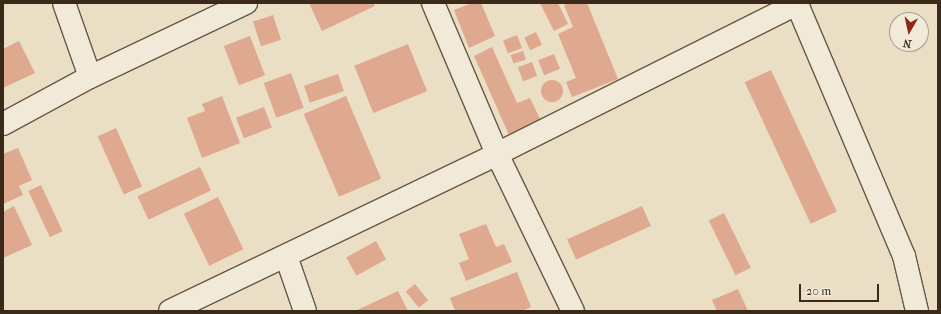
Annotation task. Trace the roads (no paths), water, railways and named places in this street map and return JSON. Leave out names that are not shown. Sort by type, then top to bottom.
[{"type":"street","points":[[64,3],[90,77]]},
{"type":"street","points":[[3,124],[90,77],[246,3]]},
{"type":"street","points":[[433,3],[497,154],[573,311]]},
{"type":"street","points":[[170,311],[497,154],[798,3],[904,256],[917,311]]},
{"type":"street","points":[[286,256],[305,311]]}]
